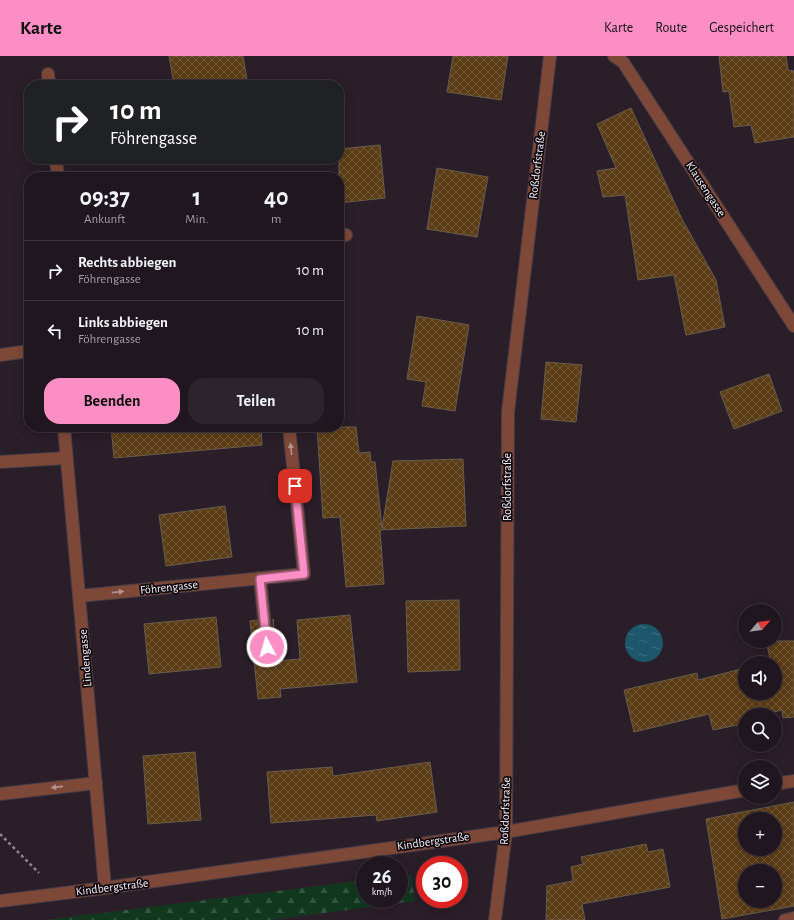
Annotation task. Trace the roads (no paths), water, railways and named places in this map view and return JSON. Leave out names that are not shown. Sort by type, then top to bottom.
[{"type":"street","name":"Roßdorfstraße","points":[[495,920],[506,832],[508,412],[550,56]]},
{"type":"street","name":"Klausengasse","points":[[614,56],[623,62],[794,326]]},
{"type":"street","points":[[0,355],[24,352]]},
{"type":"street","name":"Lindengasse","points":[[64,432],[106,888]]},
{"type":"street","name":"Föhrengasse","points":[[79,596],[304,574],[290,432]]},
{"type":"street","points":[[0,462],[66,458]]},
{"type":"street","points":[[260,579],[267,647]]},
{"type":"street","points":[[782,783],[794,781]]},
{"type":"street","points":[[0,794],[96,783]]},
{"type":"street","name":"Kindbergstraße","points":[[0,901],[106,888],[506,832],[738,791]]},
{"type":"street","points":[[785,920],[794,918]]},
{"type":"water","points":[[644,624],[654,627],[660,633],[663,643],[660,653],[654,659],[644,662],[634,659],[628,653],[625,643],[628,633],[634,627]]}]
